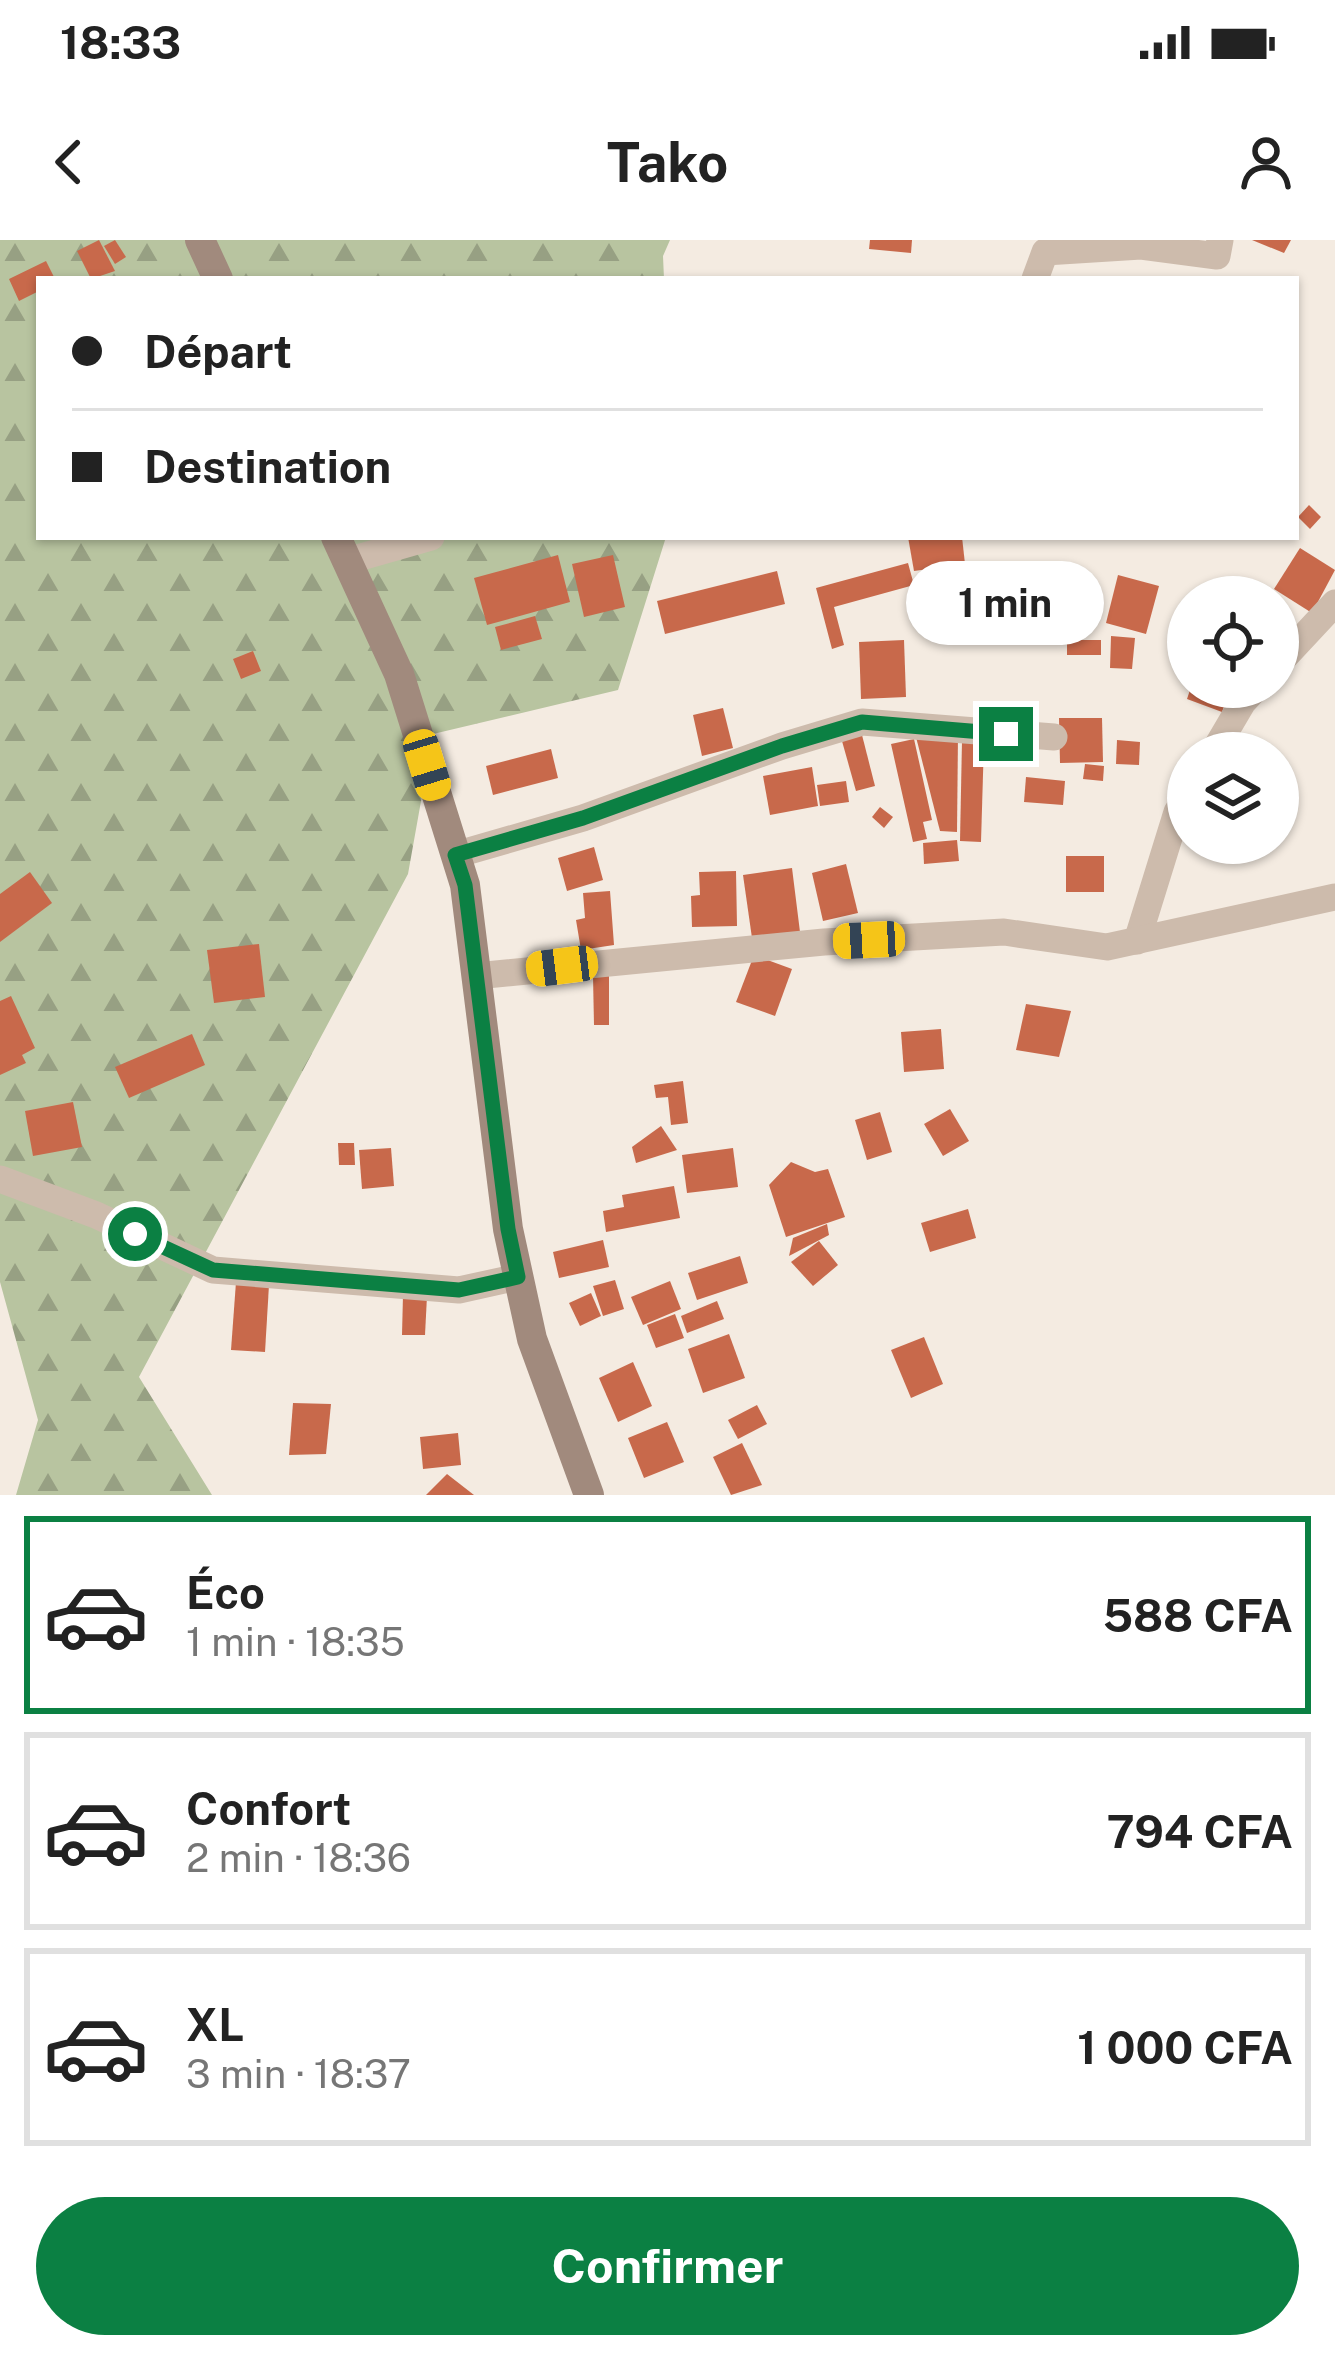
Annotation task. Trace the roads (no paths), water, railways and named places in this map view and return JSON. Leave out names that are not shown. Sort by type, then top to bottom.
[{"type":"street","points":[[200,240],[217,276]]},
{"type":"street","points":[[1036,276],[1045,252],[1141,246],[1216,256],[1220,240]]},
{"type":"street","points":[[409,540],[342,549],[399,674],[465,885],[508,1229],[532,1339],[582,1491]]},
{"type":"street","points":[[1299,642],[1335,603]]},
{"type":"street","points":[[455,855],[583,818],[862,722],[1054,737]]},
{"type":"street","points":[[1137,940],[1167,844]]},
{"type":"street","points":[[476,976],[846,941],[1004,932],[1107,947],[1335,897]]},
{"type":"street","points":[[0,1179],[96,1215],[213,1270],[459,1290],[518,1277]]}]
